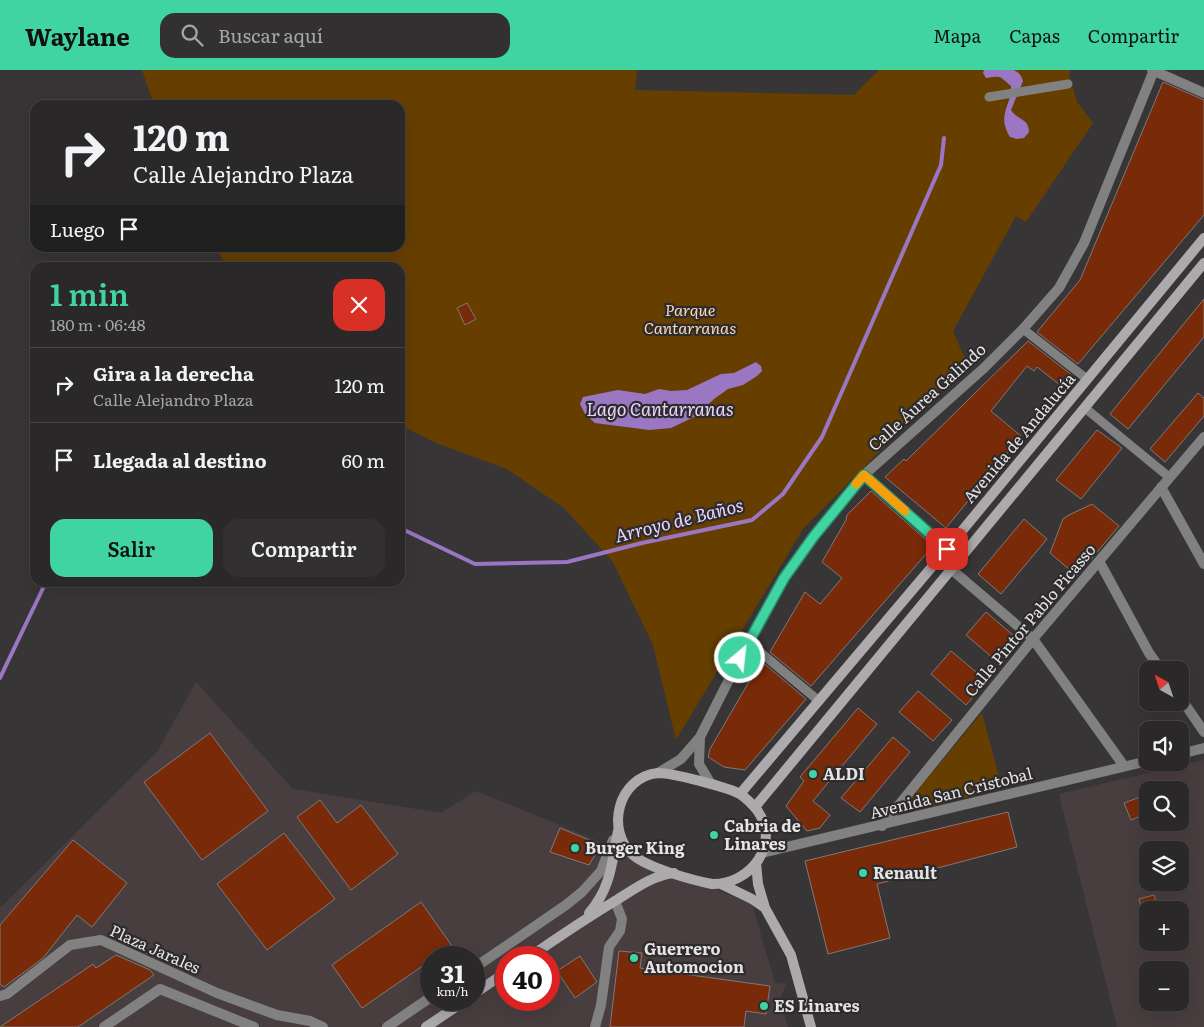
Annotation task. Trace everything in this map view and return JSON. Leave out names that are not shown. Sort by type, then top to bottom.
[{"type":"main road","name":"Avenida de Andalucía","points":[[740,794],[947,549],[1204,238]]},
{"type":"main road","name":"Avenida de Andalucía","points":[[754,807],[1202,270]]},
{"type":"main road","points":[[580,922],[596,905],[605,889],[618,830],[619,807],[627,791],[647,775],[658,773],[674,775],[711,784],[740,794],[761,816],[765,840],[762,853],[756,864],[740,878],[720,884]]},
{"type":"main road","points":[[618,830],[627,849],[638,859],[657,868],[703,882],[720,884],[752,899],[765,908]]},
{"type":"main road","points":[[756,864],[758,884],[765,908],[791,955],[811,1027]]},
{"type":"main road","points":[[545,946],[580,922],[653,879],[675,873]]},
{"type":"main road","points":[[428,1026],[450,1011]]},
{"type":"street","points":[[1153,70],[1204,93]]},
{"type":"street","name":"Calle Áurea Galindo","points":[[700,737],[748,642],[784,578],[814,536],[864,475],[984,368],[1059,288],[1084,243],[1153,70]]},
{"type":"street","points":[[989,96],[1068,84]]},
{"type":"street","points":[[1023,328],[1087,379]]},
{"type":"street","points":[[1085,408],[1169,477]]},
{"type":"street","name":"Calle Pintor Pablo Picasso","points":[[882,826],[1033,639],[1204,437]]},
{"type":"street","points":[[864,475],[947,549]]},
{"type":"street","points":[[1161,487],[1204,564]]},
{"type":"street","points":[[1098,561],[1155,661]]},
{"type":"street","points":[[951,569],[1033,639],[1124,766]]},
{"type":"street","points":[[748,642],[819,701]]},
{"type":"street","points":[[1189,710],[1204,732]]},
{"type":"street","points":[[658,773],[681,759],[700,737]]},
{"type":"street","points":[[700,737],[699,764],[711,784]]},
{"type":"street","points":[[1189,752],[1204,748]]},
{"type":"street","name":"Avenida San Cristobal","points":[[762,853],[882,826],[1139,763]]},
{"type":"street","points":[[485,960],[582,892],[601,871],[618,830]]},
{"type":"street","points":[[595,1027],[601,1005],[608,947],[620,931],[622,919],[614,901]]},
{"type":"street","name":"Plaza Jarales","points":[[0,996],[7,994],[70,945],[101,940],[217,993],[277,1015],[310,1021],[323,1027]]},
{"type":"street","points":[[104,1027],[160,989],[254,1027]]},
{"type":"street","points":[[387,1027],[420,1004]]},
{"type":"shaded area","points":[[196,682],[293,789],[441,813],[476,791],[752,904],[775,983],[786,984],[780,1001],[788,1027],[0,1027],[0,908],[157,752]]},
{"type":"shaded area","points":[[1204,760],[1204,1027],[1117,1027],[1059,794],[1157,771],[1189,771],[1189,764]]},
{"type":"green space","name":"Parque Cantarranas","points":[[142,70],[637,70],[635,90],[854,95],[879,70],[1070,70],[1069,74],[1077,102],[1093,123],[1026,222],[1016,216],[953,331],[967,363],[803,529],[676,740],[653,645],[613,562],[564,508],[507,469],[439,444],[405,427],[405,262],[225,262],[218,252],[405,252],[405,100],[152,100]]},
{"type":"green space","points":[[982,713],[1002,788],[915,811],[907,806],[910,799]]},
{"type":"water","points":[[984,70],[1013,70],[1021,75],[1023,81],[1011,110],[1027,124],[1029,132],[1024,138],[1010,137],[1004,122],[1011,86],[1000,77],[986,78],[983,73]]},
{"type":"water","name":"Lago Cantarranas","points":[[756,362],[761,366],[762,371],[757,376],[743,385],[728,389],[696,416],[671,428],[649,430],[595,423],[585,414],[580,404],[583,397],[618,390],[645,394],[659,389],[671,391],[687,390],[721,374],[734,373]]},
{"type":"building","points":[[1163,82],[1204,100],[1204,215],[1078,364],[1037,332],[1080,280]]},
{"type":"building","points":[[1204,299],[1204,337],[1128,429],[1110,414]]},
{"type":"building","points":[[467,303],[476,319],[465,325],[457,308]]},
{"type":"building","points":[[1028,341],[1073,376],[1064,388],[1037,367],[1034,371],[1027,366],[991,411],[1021,436],[946,528],[885,477],[904,459],[906,461]]},
{"type":"building","points":[[1198,393],[1204,398],[1204,416],[1165,462],[1150,449]]},
{"type":"building","points":[[1097,430],[1122,448],[1081,499],[1056,480]]},
{"type":"building","points":[[871,491],[933,546],[811,686],[770,652],[805,592],[820,604],[842,578],[822,562],[847,515]]},
{"type":"building","points":[[1092,504],[1119,526],[1077,576],[1050,553],[1063,519]]},
{"type":"building","points":[[1024,519],[1047,539],[1001,594],[978,574]]},
{"type":"building","points":[[986,612],[1021,642],[1001,665],[966,635]]},
{"type":"building","points":[[951,651],[987,681],[966,705],[931,674]]},
{"type":"building","points":[[761,661],[806,699],[745,770],[724,767],[708,757],[710,749]]},
{"type":"building","points":[[918,691],[952,720],[933,741],[899,712]]},
{"type":"building","points":[[858,708],[877,724],[813,801],[830,815],[820,828],[807,831],[786,806],[804,781],[800,777]]},
{"type":"building","points":[[210,733],[268,811],[202,860],[144,782]]},
{"type":"building","points":[[893,737],[910,752],[860,812],[841,798]]},
{"type":"building","points":[[1139,797],[1139,817],[1131,820],[1124,803]]},
{"type":"building","points":[[320,800],[337,823],[361,805],[398,854],[351,890],[297,817]]},
{"type":"building","points":[[1008,812],[1017,847],[877,884],[890,938],[828,954],[805,861]]},
{"type":"building","name":"Burger King","points":[[560,828],[601,845],[589,865],[550,852]]},
{"type":"building","points":[[284,833],[335,899],[267,950],[217,884]]},
{"type":"building","points":[[73,840],[127,883],[92,927],[77,915],[43,958],[4,987],[0,984],[0,925]]},
{"type":"building","points":[[1154,895],[1156,901],[1140,901],[1139,899]]},
{"type":"building","points":[[421,902],[452,946],[420,946],[420,968],[362,1008],[332,965]]},
{"type":"building","points":[[619,951],[642,953],[640,968],[770,986],[766,1014],[746,1011],[744,1027],[610,1027]]},
{"type":"building","points":[[116,955],[150,970],[154,975],[78,1027],[0,1027],[93,964],[96,968]]},
{"type":"building","points":[[580,956],[597,982],[575,998],[560,976],[560,969]]},
{"type":"waterway","name":"Arroyo de Baños","points":[[405,530],[475,564],[567,562],[642,543],[752,520],[783,494],[822,437],[941,165],[944,138]]},
{"type":"waterway","name":"Arroyo de Baños","points":[[0,678],[44,587]]},
{"type":"slow traffic","points":[[856,484],[864,475],[905,511]]},
{"type":"place","name":"ALDI","points":[[813,774]]},
{"type":"place","name":"Cabria de Linares","points":[[714,835]]},
{"type":"place","name":"Burger King","points":[[575,848]]},
{"type":"place","name":"Renault","points":[[863,873]]},
{"type":"place","name":"Guerrero Automocion","points":[[634,958]]},
{"type":"place","name":"ES Linares","points":[[764,1006]]},
{"type":"route","points":[[740,658],[784,578],[814,536],[864,475],[947,549]]}]
